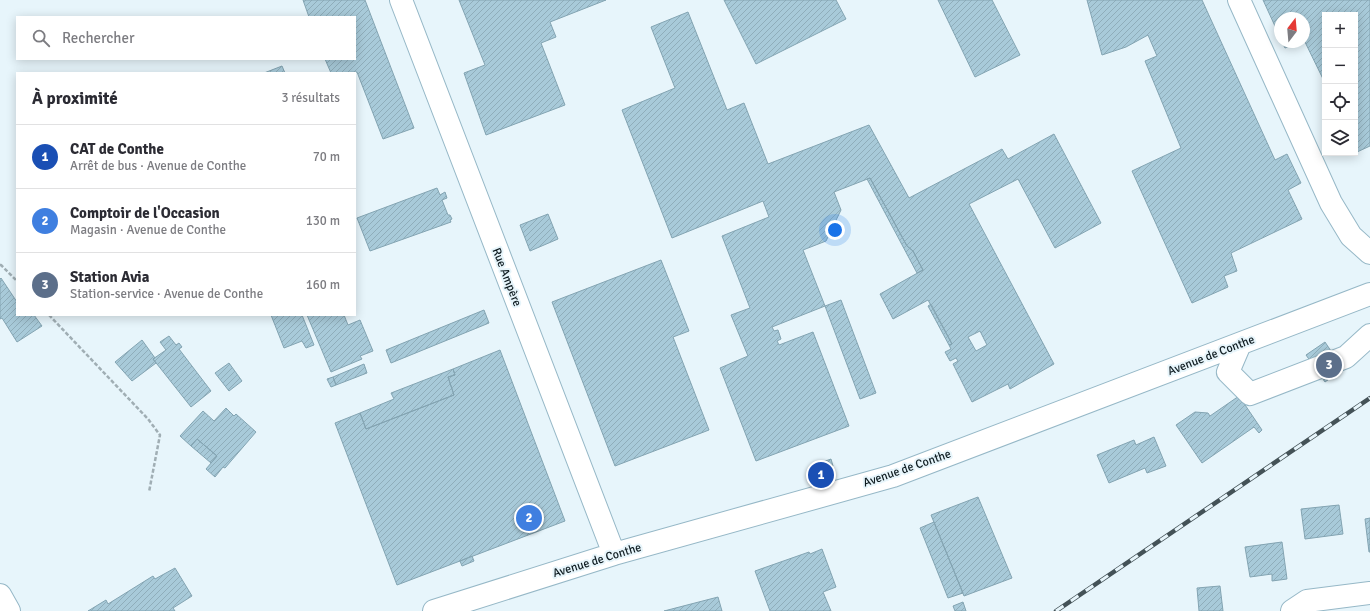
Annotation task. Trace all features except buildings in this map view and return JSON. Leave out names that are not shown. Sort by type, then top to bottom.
[{"type":"street","name":"Rue Ampère","points":[[401,0],[614,554]]},
{"type":"street","points":[[1239,0],[1331,203],[1352,236],[1370,253]]},
{"type":"street","name":"Avenue de Conthe","points":[[442,610],[614,554],[893,476],[1370,294]]},
{"type":"street","points":[[1240,344],[1228,372],[1250,394],[1346,357],[1370,335]]},
{"type":"street","points":[[1292,611],[1307,601],[1370,593]]},
{"type":"street","points":[[0,595],[9,611]]},
{"type":"path","points":[[0,265],[16,280]]},
{"type":"path","points":[[50,316],[148,419],[160,435],[149,492]]},
{"type":"railway","points":[[1056,611],[1370,398]]},
{"type":"place","name":"Station Avia","points":[[1329,365]]},
{"type":"place","name":"CAT de Conthe","points":[[821,475]]},
{"type":"place","name":"Comptoir de l'Occasion","points":[[529,518]]}]
